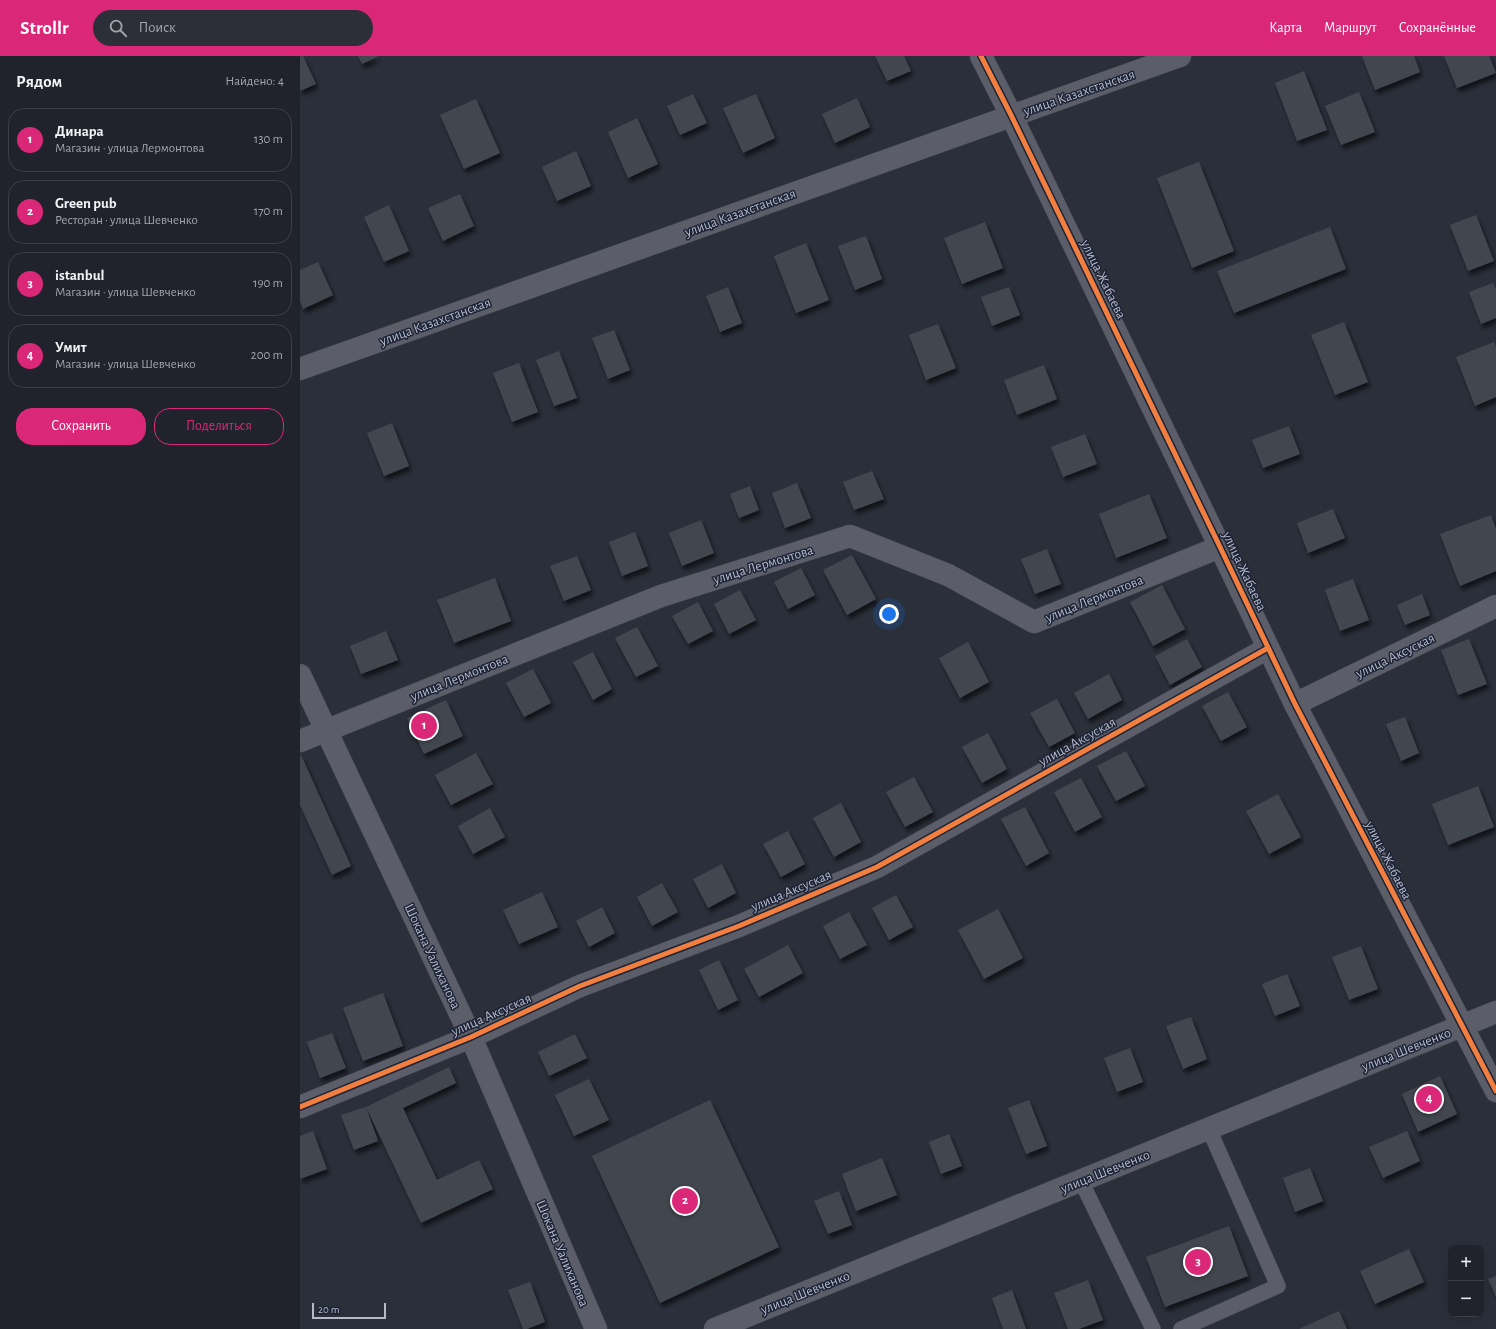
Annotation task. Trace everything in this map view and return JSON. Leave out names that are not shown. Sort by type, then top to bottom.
[{"type":"street","name":"улица Жабаева","points":[[981,56],[1011,115],[1295,704],[1496,1091]]},
{"type":"street","name":"улица Казахстанская","points":[[300,370],[1011,115],[1180,56]]},
{"type":"street","name":"улица Лермонтова","points":[[300,741],[661,596],[850,536],[948,575],[1034,622],[1220,547]]},
{"type":"street","name":"улица Аксуская","points":[[1295,704],[1496,606]]},
{"type":"street","name":"улица Аксуская","points":[[300,1107],[471,1037],[580,986],[738,926],[877,867],[1268,648]]},
{"type":"street","name":"Шокана Уалиханова","points":[[300,675],[471,1037],[596,1329]]},
{"type":"street","name":"улица Шевченко","points":[[715,1329],[1496,1012]]},
{"type":"lane","points":[[1181,1329],[1278,1286],[1208,1129]]},
{"type":"lane","points":[[1081,1180],[1153,1329]]},
{"type":"building","points":[[300,56],[303,56],[316,84],[300,91]]},
{"type":"building","points":[[358,56],[379,56],[362,64]]},
{"type":"building","points":[[875,56],[904,56],[911,71],[887,81]]},
{"type":"building","points":[[1362,56],[1414,56],[1420,72],[1375,90]]},
{"type":"building","points":[[1444,56],[1489,56],[1496,73],[1457,88]]},
{"type":"building","points":[[1304,71],[1327,130],[1297,141],[1275,83]]},
{"type":"building","points":[[1359,92],[1375,132],[1341,145],[1325,106]]},
{"type":"building","points":[[693,94],[707,123],[680,135],[667,106]]},
{"type":"building","points":[[756,94],[775,138],[743,153],[723,108]]},
{"type":"building","points":[[857,98],[870,127],[835,143],[822,114]]},
{"type":"building","points":[[476,99],[500,153],[464,169],[440,115]]},
{"type":"building","points":[[637,118],[658,164],[628,178],[608,132]]},
{"type":"building","points":[[576,151],[591,186],[557,201],[542,167]]},
{"type":"building","points":[[1199,162],[1234,251],[1192,268],[1157,178]]},
{"type":"building","points":[[460,194],[474,226],[443,241],[428,208]]},
{"type":"building","points":[[389,205],[409,251],[384,262],[364,217]]},
{"type":"building","points":[[1476,215],[1494,261],[1468,271],[1450,225]]},
{"type":"building","points":[[985,222],[1003,268],[962,284],[944,238]]},
{"type":"building","points":[[1330,227],[1346,269],[1234,313],[1217,271]]},
{"type":"building","points":[[866,236],[882,279],[855,290],[838,246]]},
{"type":"building","points":[[806,243],[829,300],[796,313],[774,256]]},
{"type":"building","points":[[318,262],[333,295],[303,309],[300,301],[300,270]]},
{"type":"building","points":[[1493,283],[1496,289],[1496,318],[1481,324],[1469,292]]},
{"type":"building","points":[[728,287],[742,323],[720,332],[706,296]]},
{"type":"building","points":[[1009,287],[1020,315],[992,326],[981,297]]},
{"type":"building","points":[[1344,322],[1368,382],[1335,395],[1311,335]]},
{"type":"building","points":[[938,324],[956,368],[926,380],[909,335]]},
{"type":"building","points":[[614,330],[630,370],[608,379],[592,338]]},
{"type":"building","points":[[1494,342],[1496,347],[1496,397],[1475,406],[1456,357]]},
{"type":"building","points":[[559,351],[577,398],[554,406],[536,360]]},
{"type":"building","points":[[519,363],[538,412],[512,422],[493,373]]},
{"type":"building","points":[[1044,365],[1057,399],[1017,415],[1004,380]]},
{"type":"building","points":[[392,423],[409,466],[384,476],[367,433]]},
{"type":"building","points":[[1289,426],[1300,454],[1263,468],[1252,440]]},
{"type":"building","points":[[1085,434],[1097,464],[1063,477],[1051,447]]},
{"type":"building","points":[[872,471],[884,499],[854,510],[843,482]]},
{"type":"building","points":[[797,483],[811,518],[785,528],[772,493]]},
{"type":"building","points":[[750,486],[759,510],[739,518],[730,494]]},
{"type":"building","points":[[1149,494],[1167,538],[1116,558],[1099,514]]},
{"type":"building","points":[[1333,509],[1345,538],[1308,553],[1297,523]]},
{"type":"building","points":[[1491,515],[1496,529],[1496,571],[1460,586],[1440,534]]},
{"type":"building","points":[[701,520],[714,553],[682,566],[669,533]]},
{"type":"building","points":[[635,532],[648,566],[622,576],[609,542]]},
{"type":"building","points":[[1047,549],[1061,584],[1035,594],[1021,559]]},
{"type":"building","points":[[852,555],[876,599],[847,615],[823,570]]},
{"type":"building","points":[[577,556],[591,590],[564,601],[550,566]]},
{"type":"building","points":[[801,568],[815,595],[788,609],[774,582]]},
{"type":"building","points":[[495,578],[511,621],[454,643],[437,600]]},
{"type":"building","points":[[1353,579],[1369,620],[1340,631],[1325,590]]},
{"type":"building","points":[[1162,585],[1185,629],[1153,646],[1130,602]]},
{"type":"building","points":[[740,590],[756,620],[729,634],[714,604]]},
{"type":"building","points":[[1422,594],[1430,615],[1405,625],[1397,605]]},
{"type":"building","points":[[698,602],[713,631],[688,644],[672,616]]},
{"type":"building","points":[[637,627],[658,666],[636,677],[615,638]]},
{"type":"building","points":[[386,631],[398,660],[361,674],[350,646]]},
{"type":"building","points":[[1187,639],[1202,667],[1170,685],[1155,656]]},
{"type":"building","points":[[1469,639],[1487,684],[1458,695],[1441,650]]},
{"type":"building","points":[[968,642],[989,682],[960,698],[939,658]]},
{"type":"building","points":[[593,652],[612,689],[593,700],[573,662]]},
{"type":"building","points":[[533,669],[551,703],[524,717],[506,683]]},
{"type":"building","points":[[1109,674],[1122,700],[1088,719],[1074,693]]},
{"type":"building","points":[[1228,692],[1247,727],[1221,741],[1202,706]]},
{"type":"building","points":[[1057,699],[1075,733],[1049,747],[1030,713]]},
{"type":"building","points":[[446,700],[463,736],[424,754],[407,718]]},
{"type":"building","points":[[1405,717],[1419,753],[1401,761],[1386,724]]},
{"type":"building","points":[[988,733],[1007,769],[982,783],[962,747]]},
{"type":"building","points":[[1126,751],[1145,786],[1116,801],[1097,766]]},
{"type":"building","points":[[476,753],[493,784],[451,805],[435,775]]},
{"type":"building","points":[[301,755],[351,866],[332,875],[300,805]]},
{"type":"building","points":[[914,777],[933,812],[905,827],[886,792]]},
{"type":"building","points":[[1081,778],[1102,817],[1075,832],[1054,792]]},
{"type":"building","points":[[1478,786],[1494,827],[1448,845],[1432,804]]},
{"type":"building","points":[[1278,794],[1301,837],[1269,854],[1246,811]]},
{"type":"building","points":[[841,803],[861,842],[834,857],[813,818]]},
{"type":"building","points":[[1025,807],[1049,853],[1026,866],[1001,819]]},
{"type":"building","points":[[490,808],[505,837],[473,854],[458,826]]},
{"type":"building","points":[[788,831],[805,864],[781,877],[763,844]]},
{"type":"building","points":[[722,864],[736,893],[708,908],[693,879]]},
{"type":"building","points":[[662,883],[678,912],[652,926],[637,897]]},
{"type":"building","points":[[542,892],[558,927],[519,944],[503,910]]},
{"type":"building","points":[[896,895],[913,927],[889,940],[872,908]]},
{"type":"building","points":[[602,907],[615,933],[589,947],[576,921]]},
{"type":"building","points":[[998,909],[1023,958],[984,979],[958,930]]},
{"type":"building","points":[[849,912],[867,945],[840,959],[823,926]]},
{"type":"building","points":[[788,945],[803,973],[759,997],[744,969]]},
{"type":"building","points":[[1361,946],[1378,989],[1349,1000],[1332,957]]},
{"type":"building","points":[[719,960],[738,1000],[718,1010],[699,970]]},
{"type":"building","points":[[1287,974],[1300,1006],[1275,1016],[1262,984]]},
{"type":"building","points":[[383,993],[403,1046],[363,1061],[343,1008]]},
{"type":"building","points":[[1191,1017],[1207,1059],[1183,1069],[1166,1026]]},
{"type":"building","points":[[332,1033],[346,1068],[320,1078],[307,1042]]},
{"type":"building","points":[[575,1034],[587,1058],[549,1076],[538,1052]]},
{"type":"building","points":[[1130,1048],[1143,1082],[1117,1092],[1104,1058]]},
{"type":"building","points":[[449,1067],[456,1083],[403,1108],[437,1180],[479,1160],[493,1189],[421,1223],[366,1107]]},
{"type":"building","points":[[1440,1076],[1457,1114],[1418,1132],[1402,1094]]},
{"type":"building","points":[[589,1079],[609,1120],[574,1136],[555,1095]]},
{"type":"building","points":[[710,1100],[779,1247],[660,1303],[592,1156]]},
{"type":"building","points":[[1029,1100],[1047,1146],[1026,1154],[1008,1108]]},
{"type":"building","points":[[366,1107],[378,1141],[354,1150],[341,1115]]},
{"type":"building","points":[[313,1131],[327,1169],[300,1179],[300,1136]]},
{"type":"building","points":[[1407,1131],[1420,1161],[1383,1178],[1369,1147]]},
{"type":"building","points":[[949,1134],[962,1166],[941,1174],[929,1142]]},
{"type":"building","points":[[882,1158],[897,1195],[856,1211],[842,1174]]},
{"type":"building","points":[[1310,1168],[1323,1201],[1295,1212],[1283,1178]]},
{"type":"building","points":[[839,1191],[852,1225],[828,1234],[814,1201]]},
{"type":"building","points":[[1229,1226],[1248,1276],[1165,1307],[1146,1257]]},
{"type":"building","points":[[1409,1249],[1424,1282],[1375,1304],[1360,1271]]},
{"type":"building","points":[[1496,1276],[1496,1297],[1488,1279]]},
{"type":"building","points":[[1088,1280],[1103,1320],[1079,1329],[1068,1329],[1054,1293]]},
{"type":"building","points":[[530,1282],[545,1322],[527,1329],[523,1329],[508,1290]]},
{"type":"building","points":[[1012,1290],[1026,1329],[1003,1329],[992,1298]]},
{"type":"building","points":[[1339,1311],[1347,1329],[1299,1329]]},
{"type":"cycle path","points":[[981,56],[1011,115],[1295,704],[1496,1091]]},
{"type":"cycle path","points":[[300,1107],[471,1037],[580,986],[739,926],[877,867],[1268,648]]},
{"type":"place","name":"Динара","points":[[424,726]]},
{"type":"place","name":"Умит","points":[[1429,1099]]},
{"type":"place","name":"Green pub","points":[[685,1201]]},
{"type":"place","name":"istanbul","points":[[1198,1262]]}]
